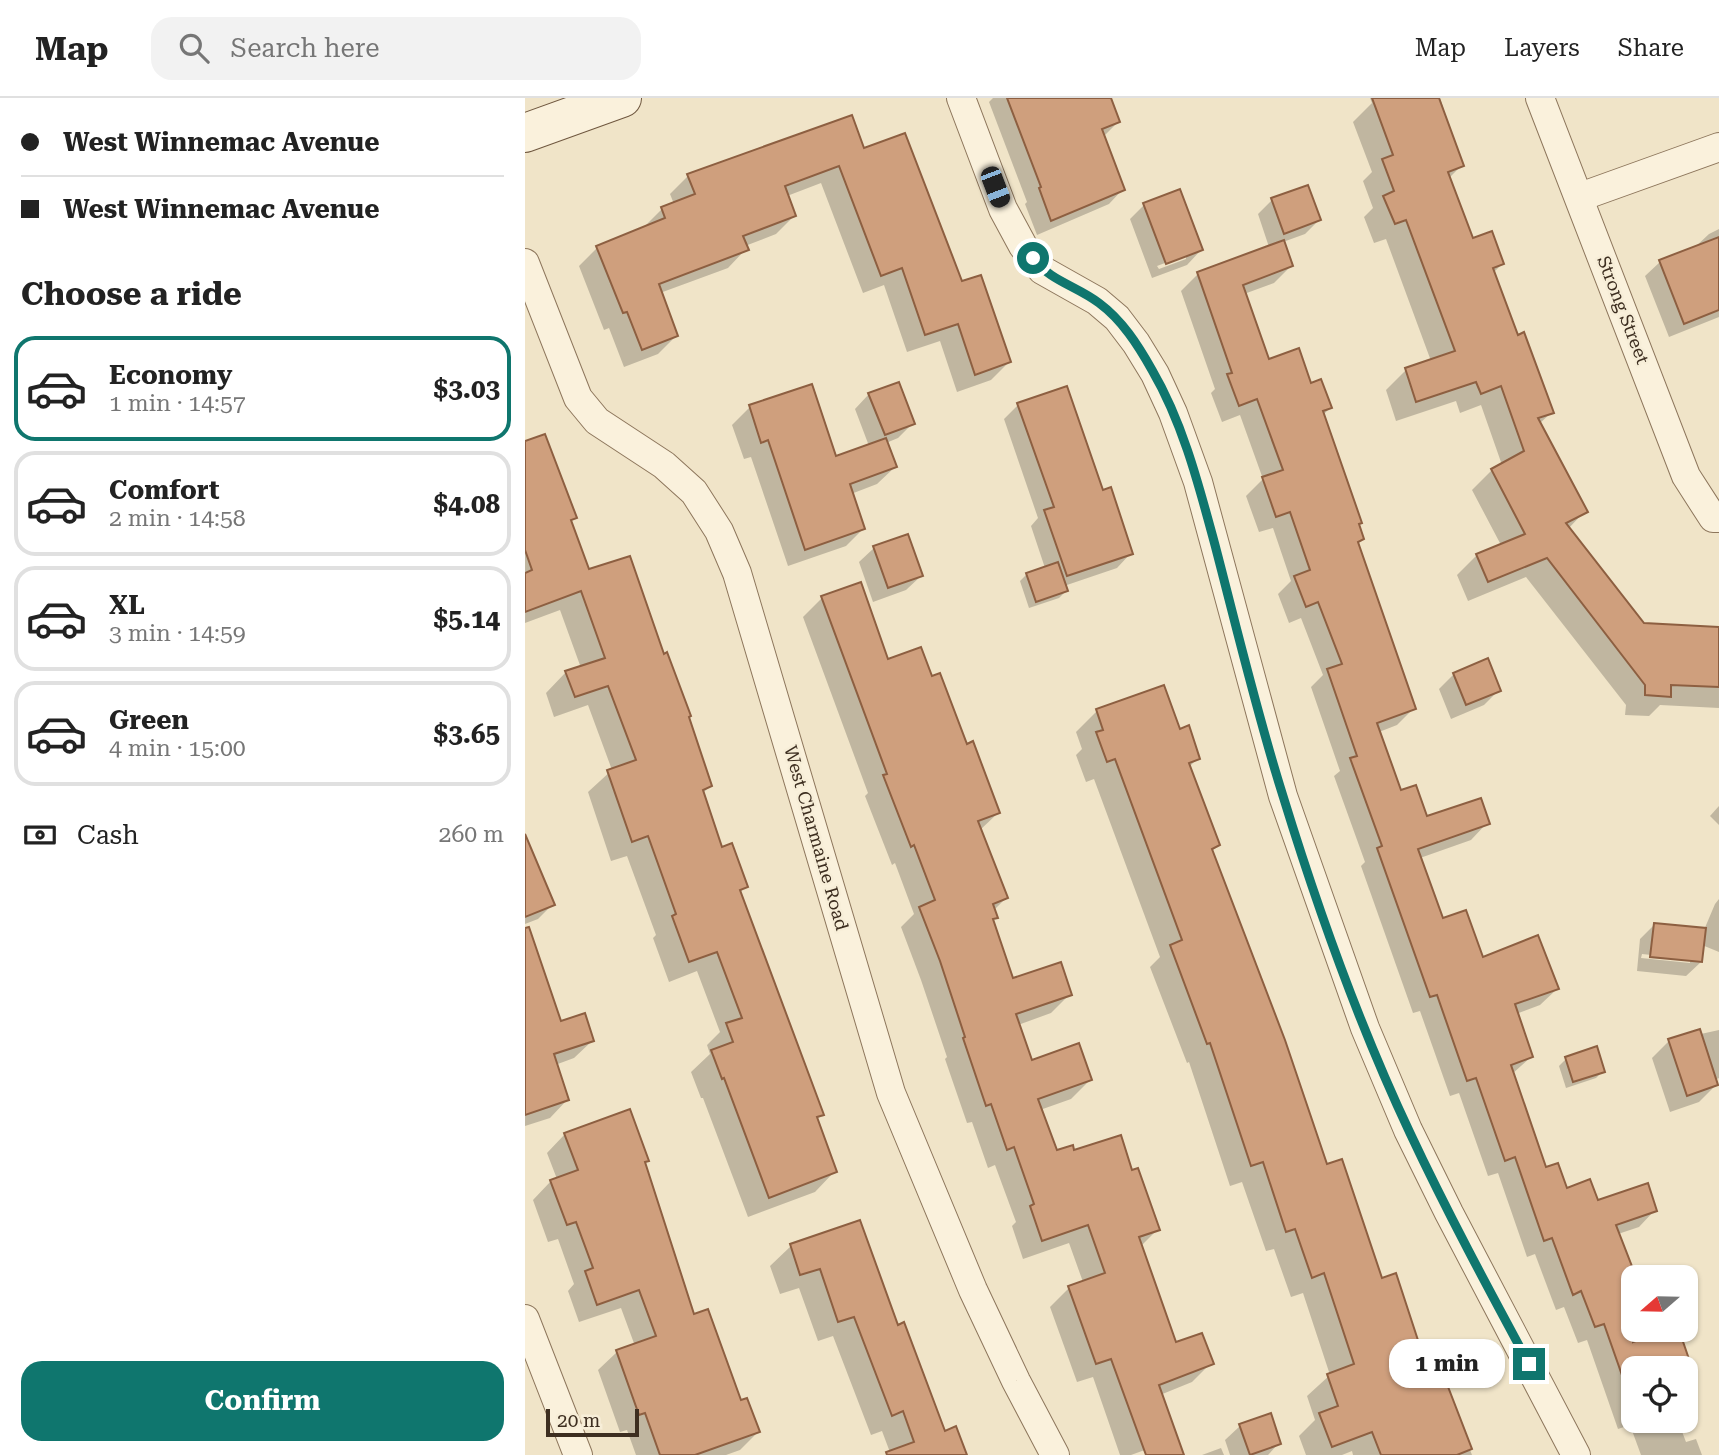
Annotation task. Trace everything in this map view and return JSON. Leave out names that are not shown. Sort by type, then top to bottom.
[{"type":"street","points":[[525,133],[622,98]]},
{"type":"street","points":[[961,98],[1003,209],[1023,246],[1042,270],[1097,301],[1117,318],[1155,374],[1198,482],[1283,796],[1365,1028],[1409,1130],[1449,1213],[1576,1455]]},
{"type":"street","name":"Strong Street","points":[[1540,98],[1686,476],[1716,517]]},
{"type":"street","points":[[1580,197],[1719,147]]},
{"type":"street","name":"West Charmaine Road","points":[[525,263],[578,398],[597,421],[664,465],[694,492],[719,531],[737,573],[891,1093],[973,1290],[1055,1455]]},
{"type":"street","points":[[525,1319],[578,1455]]},
{"type":"building","points":[[1007,98],[1111,98],[1120,122],[1102,129],[1125,190],[1051,221]]},
{"type":"building","points":[[1372,98],[1439,98],[1464,166],[1448,172],[1473,238],[1492,231],[1504,264],[1493,268],[1518,335],[1524,332],[1554,413],[1538,418],[1588,512],[1566,523],[1644,623],[1719,627],[1719,687],[1671,685],[1671,697],[1645,695],[1645,685],[1547,558],[1488,582],[1476,554],[1525,534],[1491,469],[1524,451],[1501,386],[1481,394],[1476,382],[1416,402],[1405,368],[1455,351],[1406,220],[1395,224],[1383,196],[1394,191],[1382,159],[1393,155]]},
{"type":"building","points":[[852,115],[864,148],[905,133],[962,281],[981,275],[1011,362],[975,375],[958,324],[925,335],[902,268],[881,276],[839,166],[785,186],[796,216],[743,236],[749,250],[659,284],[678,336],[642,350],[627,312],[623,313],[596,246],[665,218],[661,207],[695,194],[687,174]]},
{"type":"building","points":[[1308,185],[1321,220],[1284,234],[1271,198]]},
{"type":"building","points":[[1180,189],[1203,250],[1166,264],[1143,203]]},
{"type":"building","points":[[1719,237],[1719,310],[1684,324],[1659,260]]},
{"type":"building","points":[[1284,240],[1293,266],[1243,285],[1269,359],[1299,348],[1311,383],[1321,379],[1332,408],[1323,411],[1362,523],[1359,524],[1364,539],[1358,542],[1416,709],[1377,723],[1401,790],[1416,785],[1427,816],[1481,798],[1490,824],[1418,849],[1443,918],[1466,910],[1483,957],[1538,935],[1559,989],[1515,1004],[1533,1057],[1511,1065],[1546,1167],[1558,1163],[1567,1188],[1590,1179],[1598,1200],[1648,1183],[1657,1211],[1616,1225],[1631,1265],[1621,1265],[1621,1342],[1683,1342],[1688,1356],[1621,1356],[1621,1372],[1604,1324],[1595,1327],[1581,1291],[1573,1295],[1552,1238],[1544,1241],[1515,1157],[1505,1161],[1476,1078],[1467,1081],[1437,995],[1430,997],[1377,848],[1382,846],[1350,758],[1357,756],[1327,669],[1342,664],[1318,602],[1306,607],[1294,576],[1310,570],[1290,512],[1276,517],[1262,477],[1283,470],[1257,399],[1239,406],[1227,374],[1232,373],[1197,272]]},
{"type":"building","points":[[899,382],[915,424],[885,435],[868,393]]},
{"type":"building","points":[[812,384],[836,456],[886,438],[897,467],[850,484],[865,529],[805,550],[768,440],[761,443],[749,405]]},
{"type":"building","points":[[1067,386],[1103,490],[1111,487],[1133,554],[1067,576],[1044,510],[1054,507],[1017,403]]},
{"type":"building","points":[[545,434],[577,518],[571,520],[589,569],[630,556],[664,654],[667,652],[691,716],[689,717],[712,786],[703,790],[722,847],[732,843],[748,887],[740,890],[824,1115],[817,1117],[837,1172],[769,1198],[711,1050],[733,1042],[726,1023],[742,1018],[717,952],[689,962],[672,916],[676,914],[648,836],[632,842],[607,770],[636,760],[608,686],[575,697],[565,671],[605,658],[581,591],[525,612],[525,573],[532,570],[525,550],[525,441]]},
{"type":"building","points":[[908,534],[923,576],[888,588],[873,546]]},
{"type":"building","points":[[1058,562],[1068,591],[1036,602],[1026,573]]},
{"type":"building","points":[[861,582],[888,659],[921,647],[932,676],[940,673],[967,744],[973,741],[1000,813],[978,821],[1008,898],[993,904],[998,918],[993,919],[1013,978],[1061,962],[1072,995],[1016,1014],[1032,1060],[1079,1043],[1092,1080],[1038,1099],[1057,1150],[1073,1145],[1074,1150],[1121,1135],[1132,1170],[1138,1168],[1160,1230],[1139,1237],[1176,1342],[1202,1333],[1214,1364],[1159,1385],[1184,1455],[1146,1455],[1111,1359],[1096,1364],[1068,1286],[1105,1273],[1088,1225],[1042,1241],[1030,1206],[1034,1204],[1014,1147],[1007,1150],[991,1104],[986,1106],[940,961],[919,907],[935,900],[883,775],[887,774],[821,596]]},
{"type":"building","points":[[1488,658],[1501,691],[1466,705],[1453,673]]},
{"type":"building","points":[[1164,685],[1180,729],[1189,725],[1200,759],[1189,763],[1220,845],[1212,849],[1285,1040],[1327,1164],[1342,1159],[1382,1278],[1396,1273],[1432,1383],[1445,1379],[1472,1449],[1457,1455],[1381,1455],[1372,1432],[1332,1447],[1319,1413],[1338,1406],[1327,1374],[1354,1364],[1324,1273],[1312,1278],[1295,1229],[1286,1232],[1263,1162],[1251,1166],[1210,1043],[1207,1044],[1170,945],[1182,940],[1115,759],[1107,762],[1096,732],[1103,730],[1096,709]]},
{"type":"building","points":[[525,834],[555,905],[525,917]]},
{"type":"building","points":[[1654,923],[1706,928],[1702,962],[1650,957]]},
{"type":"building","points":[[529,927],[561,1021],[585,1013],[594,1041],[554,1054],[569,1100],[525,1115],[525,928]]},
{"type":"building","points":[[1700,1029],[1718,1085],[1687,1096],[1668,1039]]},
{"type":"building","points":[[1597,1046],[1605,1072],[1573,1082],[1565,1057]]},
{"type":"building","points":[[630,1109],[649,1161],[645,1162],[694,1314],[708,1309],[741,1400],[747,1398],[760,1432],[695,1455],[660,1455],[645,1413],[639,1415],[616,1350],[656,1336],[639,1290],[597,1305],[585,1271],[593,1268],[576,1222],[567,1225],[550,1180],[578,1170],[564,1133]]},
{"type":"building","points":[[860,1220],[898,1325],[904,1322],[945,1431],[956,1426],[967,1455],[887,1455],[886,1452],[914,1442],[903,1411],[892,1416],[854,1317],[838,1322],[820,1269],[800,1275],[790,1244]]},
{"type":"building","points":[[1271,1413],[1281,1444],[1250,1455],[1239,1424]]},
{"type":"route","points":[[1033,258],[1042,270],[1097,301],[1117,318],[1155,374],[1173,414],[1198,482],[1283,796],[1365,1028],[1409,1130],[1449,1213],[1529,1364]]}]
